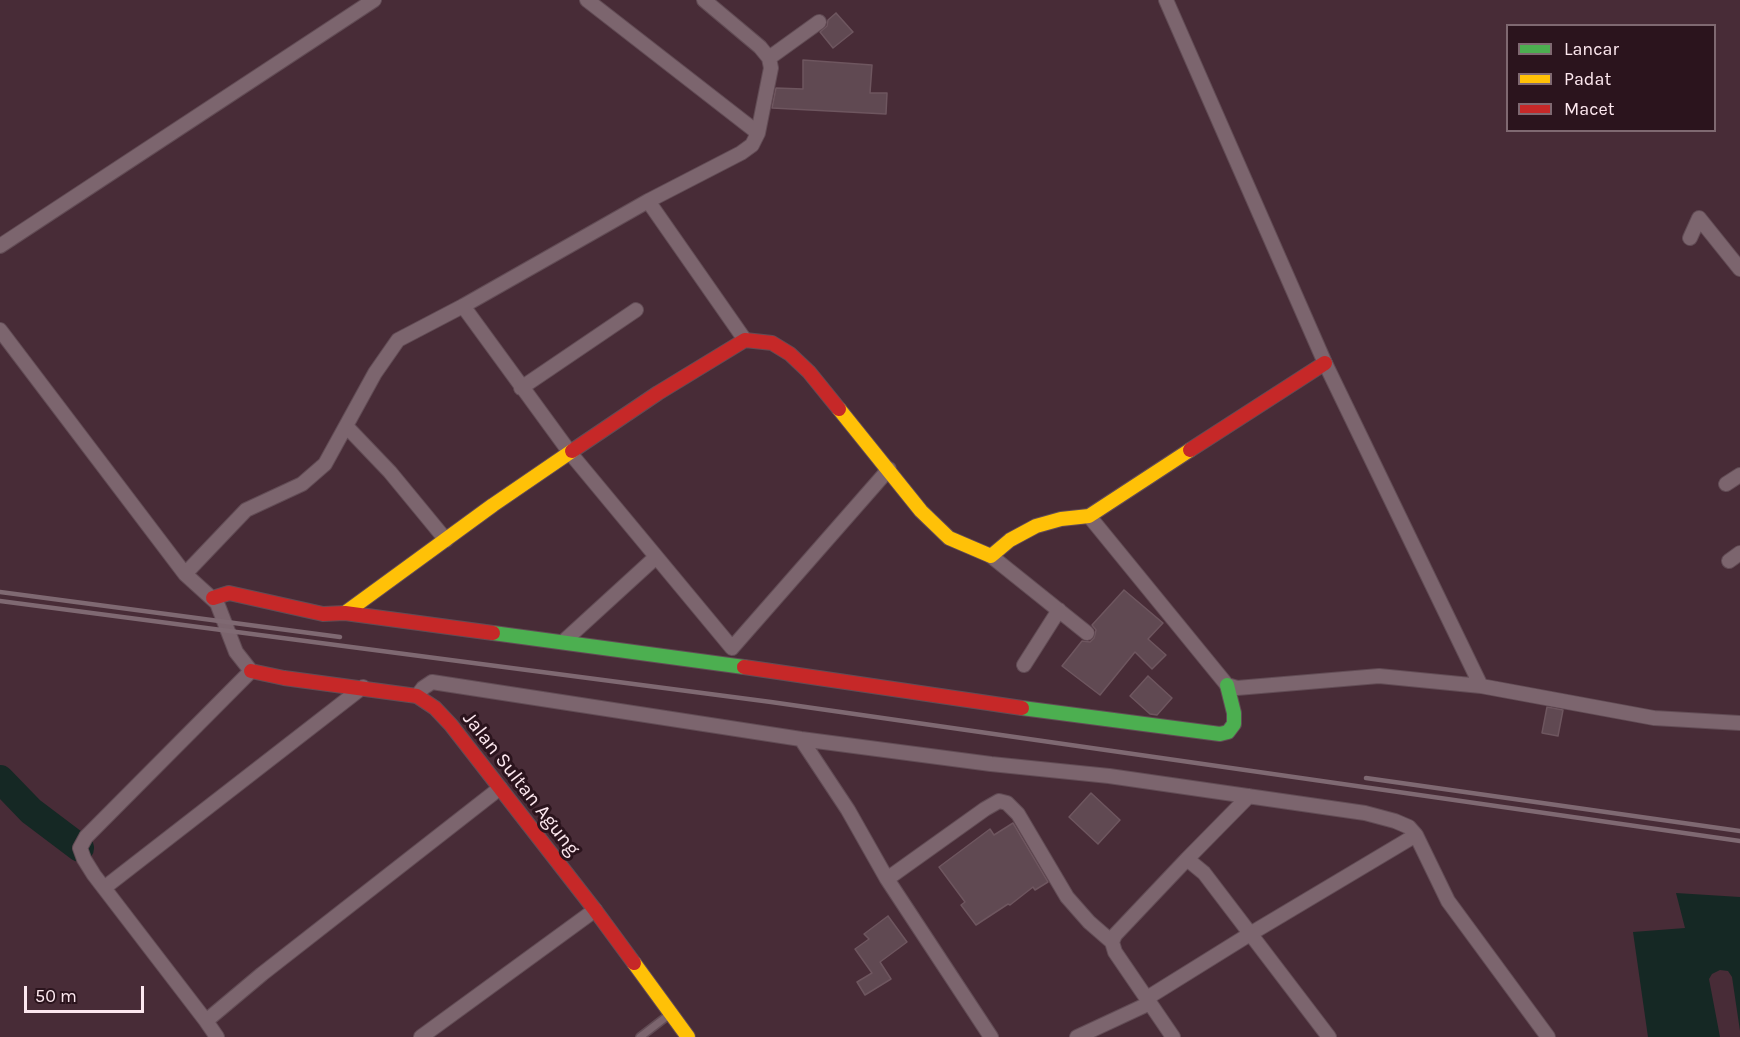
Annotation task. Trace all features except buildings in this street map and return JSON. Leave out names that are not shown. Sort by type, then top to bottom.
[{"type":"street","points":[[0,246],[374,0]]},
{"type":"street","points":[[587,0],[758,133]]},
{"type":"street","points":[[185,574],[246,510],[302,484],[325,464],[375,373],[398,340],[463,306],[648,201],[748,149],[758,133],[771,68],[770,58],[760,46],[704,0]]},
{"type":"street","points":[[1166,0],[1326,363],[1481,686]]},
{"type":"street","points":[[770,58],[819,22]]},
{"type":"street","points":[[648,201],[745,340]]},
{"type":"street","points":[[1690,238],[1699,218],[1740,269]]},
{"type":"street","points":[[463,306],[571,454],[747,667]]},
{"type":"street","points":[[521,388],[636,310]]},
{"type":"street","points":[[0,330],[185,574],[217,603],[236,652],[251,671],[86,837],[80,848],[84,859],[104,888],[217,1037]]},
{"type":"street","points":[[345,613],[493,505],[658,393],[745,340],[772,343],[790,354],[809,372],[921,511],[949,538],[991,555],[1087,633]]},
{"type":"street","points":[[991,555],[1010,540],[1036,526],[1061,519],[1089,516],[1326,363]]},
{"type":"street","points":[[346,426],[390,472],[446,540]]},
{"type":"street","points":[[732,648],[889,469]]},
{"type":"street","points":[[1726,484],[1740,475]]},
{"type":"street","points":[[213,598],[229,593],[323,614],[345,613],[747,667],[1039,711],[1220,734],[1228,732],[1234,724],[1234,712],[1227,685],[1089,516]]},
{"type":"street","points":[[563,642],[656,557]]},
{"type":"street","points":[[1024,665],[1059,610]]},
{"type":"street","name":"Jalan Sultan Agung","points":[[251,671],[284,678],[417,696],[435,708],[451,725],[595,910],[688,1037]]},
{"type":"street","points":[[1227,685],[1237,688],[1379,676],[1481,686],[1654,718],[1740,723]]},
{"type":"street","points":[[417,696],[432,682],[801,739],[991,764],[1109,776],[1249,796],[1365,813],[1395,821],[1409,827],[1416,835],[1448,901],[1548,1037]]},
{"type":"street","points":[[104,888],[363,687]]},
{"type":"street","points":[[801,739],[848,810],[887,879],[992,1037]]},
{"type":"street","points":[[206,1021],[262,974],[500,788]]},
{"type":"street","points":[[1112,942],[1115,935],[1186,859],[1249,796]]},
{"type":"street","points":[[887,879],[985,809],[999,801],[1007,803],[1018,814],[1067,897],[1089,922],[1112,942],[1115,952],[1173,1037]]},
{"type":"street","points":[[1077,1037],[1149,1000],[1250,934],[1416,835]]},
{"type":"street","points":[[1186,859],[1204,873],[1329,1037]]},
{"type":"street","points":[[421,1037],[595,910]]},
{"type":"lane","points":[[640,1037],[670,1014]]},
{"type":"shaded area","points":[[1676,893],[1740,897],[1740,1031],[1732,977],[1728,971],[1720,970],[1712,974],[1709,979],[1720,1037],[1648,1037],[1633,932],[1685,928]]},
{"type":"waterway","points":[[0,779],[31,811],[80,848]]},
{"type":"railway","points":[[0,592],[340,637]]},
{"type":"railway","points":[[0,601],[771,702],[1740,841]]},
{"type":"railway","points":[[1366,778],[1740,831]]},
{"type":"traffic: fast","points":[[493,633],[744,667]]},
{"type":"traffic: fast","points":[[1022,708],[1220,734],[1228,732],[1234,724],[1234,713],[1227,685]]},
{"type":"traffic: slow","points":[[839,409],[921,511],[949,538],[991,556],[1010,540],[1036,526],[1061,519],[1089,516],[1190,450]]},
{"type":"traffic: slow","points":[[345,613],[493,505],[572,451]]},
{"type":"traffic: slow","points":[[634,963],[688,1037]]},
{"type":"traffic: jam","points":[[572,451],[658,393],[745,340],[772,343],[790,354],[809,372],[839,409]]},
{"type":"traffic: jam","points":[[1190,450],[1325,363]]},
{"type":"traffic: jam","points":[[213,598],[229,593],[323,614],[345,613],[493,633]]},
{"type":"traffic: jam","points":[[744,667],[1022,708]]},
{"type":"traffic: jam","points":[[251,671],[284,678],[417,696],[435,708],[451,725],[634,963]]}]
